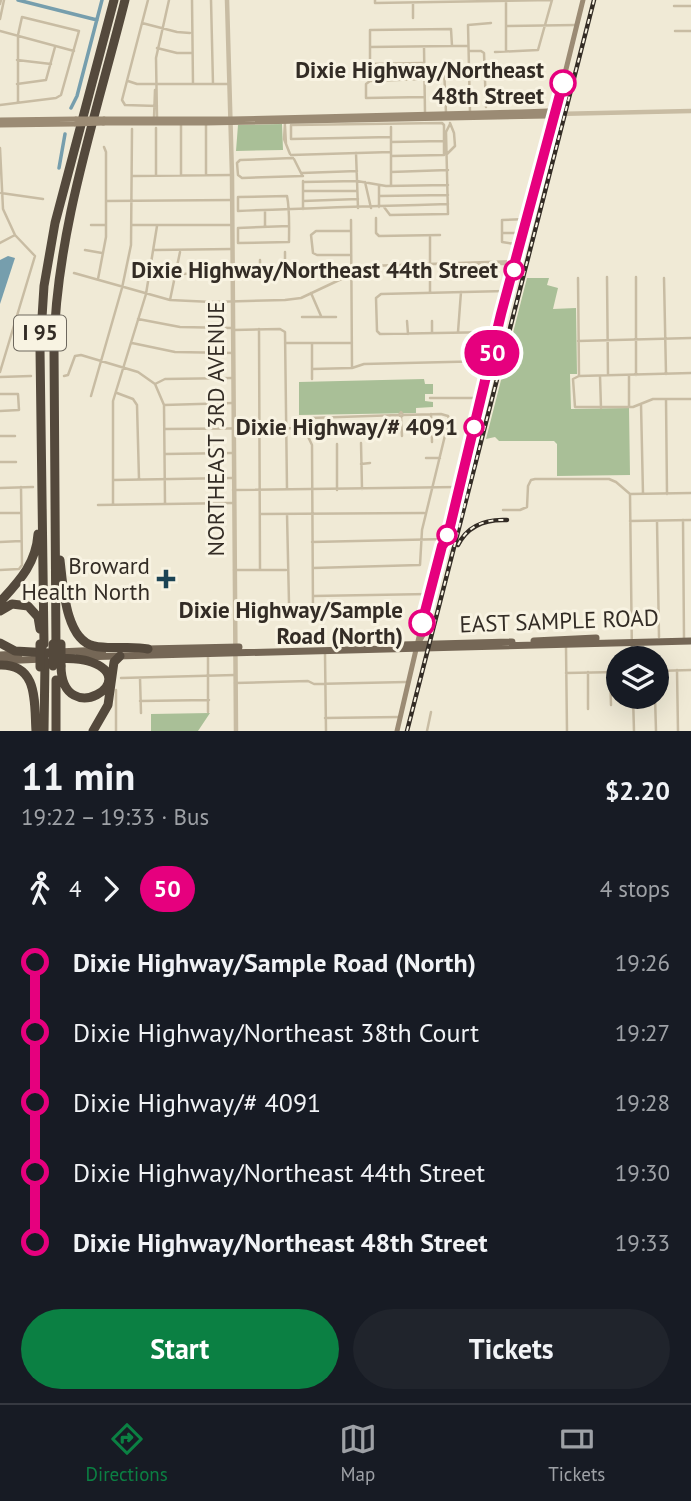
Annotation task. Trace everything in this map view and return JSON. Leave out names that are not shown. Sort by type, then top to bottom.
[{"type":"highway","name":"I 95","points":[[50,655],[41,309],[48,254],[59,206],[120,0]]},
{"type":"highway","name":"I 95","points":[[50,655],[57,299],[68,229],[120,0]]},
{"type":"highway","points":[[50,655],[50,331],[53,292],[61,237],[120,0]]},
{"type":"highway","points":[[0,602],[25,574],[37,541],[40,469],[44,465],[46,333],[53,255],[65,201],[120,0]]},
{"type":"highway","points":[[50,331],[57,299]]},
{"type":"highway","points":[[46,731],[50,655],[60,560],[60,510],[55,453]]},
{"type":"highway","points":[[60,560],[72,625],[80,639],[95,647],[135,646],[148,649]]},
{"type":"highway","points":[[0,611],[17,603],[33,609],[39,621],[50,655],[64,695],[68,701],[85,707],[102,701],[107,692],[108,680],[103,669],[86,660],[50,655],[15,651],[0,643]]},
{"type":"highway","points":[[93,731],[108,705],[116,683],[111,654]]},
{"type":"highway","points":[[0,663],[16,667],[30,680],[46,731]]},
{"type":"main road","points":[[418,647],[424,635],[497,332],[583,0]]},
{"type":"main road","points":[[449,118],[453,114],[473,112],[548,111],[555,114]]},
{"type":"main road","points":[[0,122],[270,122],[555,114]]},
{"type":"main road","points":[[104,121],[156,118],[206,123],[285,121]]},
{"type":"main road","points":[[491,361],[504,310]]},
{"type":"main road","points":[[397,731],[429,594],[442,546],[447,539]]},
{"type":"main road","name":"EAST SAMPLE ROAD","points":[[632,640],[659,637],[687,639]]},
{"type":"main road","name":"EAST SAMPLE ROAD","points":[[50,655],[687,639]]},
{"type":"main road","name":"EAST SAMPLE ROAD","points":[[111,654],[148,649],[307,651],[337,646],[418,647]]},
{"type":"main road","points":[[0,655],[50,655]]},
{"type":"main road","points":[[0,663],[50,655]]},
{"type":"street","points":[[148,0],[122,95],[125,105],[156,106]]},
{"type":"street","points":[[156,118],[157,48],[169,0]]},
{"type":"street","points":[[192,0],[192,84]]},
{"type":"street","points":[[211,0],[213,84]]},
{"type":"street","name":"NORTHEAST 3RD AVENUE","points":[[227,0],[232,175],[236,731]]},
{"type":"street","points":[[375,1],[413,3],[552,0],[538,50],[495,52]]},
{"type":"street","points":[[0,19],[2,1]]},
{"type":"street","points":[[506,1],[506,51]]},
{"type":"street","points":[[413,3],[413,18]]},
{"type":"street","points":[[674,6],[691,6]]},
{"type":"street","points":[[0,105],[56,97],[61,94],[79,31],[22,17],[18,35],[18,102]]},
{"type":"street","points":[[142,23],[191,33]]},
{"type":"street","points":[[473,112],[468,24],[491,23]]},
{"type":"street","points":[[506,26],[576,25]]},
{"type":"street","points":[[424,97],[366,98],[366,85],[370,81],[370,30],[451,29],[452,46]]},
{"type":"street","points":[[0,31],[74,51]]},
{"type":"street","points":[[675,31],[691,31]]},
{"type":"street","points":[[370,47],[468,46]]},
{"type":"street","points":[[17,84],[46,80],[55,47]]},
{"type":"street","points":[[424,47],[425,116]]},
{"type":"street","points":[[157,48],[177,53],[192,53]]},
{"type":"street","points":[[469,51],[484,53],[486,107]]},
{"type":"street","points":[[17,60],[51,64]]},
{"type":"street","points":[[370,64],[424,63]]},
{"type":"street","points":[[357,171],[242,178],[238,175],[237,163],[240,160],[356,153],[446,155],[455,146],[444,68]]},
{"type":"street","points":[[370,81],[424,79]]},
{"type":"street","points":[[127,81],[137,84],[229,84]]},
{"type":"street","points":[[555,114],[691,111]]},
{"type":"street","points":[[446,155],[449,118]]},
{"type":"street","points":[[181,120],[181,175]]},
{"type":"street","points":[[285,121],[391,126],[442,123],[448,170],[448,214],[390,215],[384,206]]},
{"type":"street","points":[[285,121],[291,139],[443,141]]},
{"type":"street","points":[[285,121],[286,147],[302,174],[303,209]]},
{"type":"street","points":[[206,123],[206,175]]},
{"type":"street","points":[[391,126],[391,187]]},
{"type":"street","points":[[156,128],[156,175]]},
{"type":"street","points":[[91,396],[122,288],[131,245],[132,129]]},
{"type":"street","points":[[98,281],[106,225],[104,147]]},
{"type":"street","points":[[0,148],[4,209],[15,235],[35,256],[0,375],[32,376]]},
{"type":"street","points":[[356,153],[358,208]]},
{"type":"street","points":[[391,172],[448,170]]},
{"type":"street","points":[[132,176],[232,175]]},
{"type":"street","points":[[303,182],[357,181],[391,187],[448,185]]},
{"type":"street","points":[[365,182],[371,208]]},
{"type":"street","points":[[379,186],[379,207]]},
{"type":"street","points":[[303,191],[357,191]]},
{"type":"street","points":[[1,193],[43,199]]},
{"type":"street","points":[[379,197],[448,195]]},
{"type":"street","points":[[289,226],[238,228],[238,243],[289,242],[289,226],[289,209],[287,196],[238,197],[238,211],[289,209],[371,208],[448,204]]},
{"type":"street","points":[[303,201],[358,199]]},
{"type":"street","points":[[106,201],[232,200]]},
{"type":"street","points":[[265,210],[265,226]]},
{"type":"street","points":[[376,218],[377,235],[440,235]]},
{"type":"street","points":[[515,244],[502,242],[502,220],[527,219]]},
{"type":"street","points":[[351,220],[352,368]]},
{"type":"street","points":[[91,225],[106,225]]},
{"type":"street","points":[[132,225],[232,225]]},
{"type":"street","points":[[113,505],[113,409],[146,295],[157,226]]},
{"type":"street","points":[[351,231],[313,232],[311,235],[313,253],[351,255]]},
{"type":"street","points":[[502,233],[524,233]]},
{"type":"street","points":[[0,243],[15,235]]},
{"type":"street","points":[[430,235],[430,293]]},
{"type":"street","points":[[155,250],[232,249]]},
{"type":"street","points":[[85,250],[104,253]]},
{"type":"street","points":[[170,300],[180,250]]},
{"type":"street","points":[[176,274],[284,271],[285,252]]},
{"type":"street","points":[[260,260],[260,272]]},
{"type":"street","points":[[74,273],[170,300],[232,302],[285,300],[311,293],[351,272],[376,265],[517,262]]},
{"type":"street","points":[[607,277],[608,375]]},
{"type":"street","points":[[636,277],[636,375]]},
{"type":"street","points":[[578,278],[579,376]]},
{"type":"street","points":[[664,278],[666,374]]},
{"type":"street","points":[[497,332],[378,333],[378,295],[509,291]]},
{"type":"street","points":[[458,332],[461,292]]},
{"type":"street","points":[[311,293],[322,317]]},
{"type":"street","points":[[302,317],[336,317]]},
{"type":"street","points":[[138,320],[194,328],[284,330],[287,489]]},
{"type":"street","points":[[407,321],[408,334]]},
{"type":"street","points":[[432,321],[432,333]]},
{"type":"street","points":[[259,330],[260,570]]},
{"type":"street","points":[[578,341],[691,338]]},
{"type":"street","points":[[131,343],[175,352],[233,353]]},
{"type":"street","points":[[285,343],[352,343]]},
{"type":"street","points":[[312,343],[312,379]]},
{"type":"street","points":[[64,376],[68,374],[78,355],[138,372],[155,384],[164,405],[165,504]]},
{"type":"street","points":[[312,369],[352,368],[364,364],[491,361]]},
{"type":"street","points":[[691,373],[579,376],[573,379],[575,407],[629,407],[653,399],[691,399]]},
{"type":"street","points":[[600,375],[601,408]]},
{"type":"street","points":[[629,375],[629,407]]},
{"type":"street","points":[[155,384],[165,379],[233,378]]},
{"type":"street","points":[[116,392],[133,399],[137,405],[139,479]]},
{"type":"street","points":[[0,394],[17,393],[19,410],[0,411]]},
{"type":"street","points":[[430,398],[481,398]]},
{"type":"street","points":[[666,399],[667,494]]},
{"type":"street","points":[[164,405],[233,403]]},
{"type":"street","points":[[641,404],[642,494]]},
{"type":"street","points":[[431,414],[432,442]]},
{"type":"street","points":[[313,568],[420,565],[421,539],[448,425],[447,416],[431,414],[314,417],[307,420],[304,428],[312,445],[313,610]]},
{"type":"street","points":[[401,416],[402,436]]},
{"type":"street","points":[[165,429],[304,428]]},
{"type":"street","points":[[0,436],[15,436]]},
{"type":"street","points":[[361,443],[362,489]]},
{"type":"street","points":[[337,444],[337,489]]},
{"type":"street","points":[[165,454],[233,453]]},
{"type":"street","points":[[426,458],[440,458]]},
{"type":"street","points":[[0,462],[16,462]]},
{"type":"street","points":[[361,464],[370,463]]},
{"type":"street","points":[[113,480],[233,478]]},
{"type":"street","points":[[503,510],[527,507],[527,486],[535,479],[601,478],[616,482],[630,494],[691,493]]},
{"type":"street","points":[[0,488],[33,487]]},
{"type":"street","points":[[233,490],[459,487]]},
{"type":"street","points":[[0,570],[21,568],[21,488]]},
{"type":"street","points":[[630,494],[632,646]]},
{"type":"street","points":[[98,505],[233,503]]},
{"type":"street","points":[[0,513],[21,513]]},
{"type":"street","points":[[260,514],[426,513]]},
{"type":"street","points":[[287,514],[289,603]]},
{"type":"street","points":[[683,520],[687,639]]},
{"type":"street","points":[[630,521],[691,520]]},
{"type":"street","points":[[657,521],[659,637]]},
{"type":"street","points":[[312,541],[447,539]]},
{"type":"street","points":[[0,542],[22,541]]},
{"type":"street","points":[[234,570],[288,569]]},
{"type":"street","points":[[313,596],[429,594]]},
{"type":"street","points":[[564,642],[567,731]]},
{"type":"street","points":[[324,648],[326,731]]},
{"type":"street","points":[[208,653],[208,712]]},
{"type":"street","points":[[669,670],[691,670]]},
{"type":"street","points":[[677,670],[678,731]]},
{"type":"street","points":[[588,672],[588,708]]},
{"type":"street","points":[[566,673],[606,672]]},
{"type":"street","points":[[116,731],[116,683],[140,677],[234,675]]},
{"type":"street","points":[[140,677],[141,713]]},
{"type":"street","points":[[235,683],[408,682]]},
{"type":"street","points":[[140,702],[209,700]]},
{"type":"street","points":[[633,709],[634,731]]},
{"type":"street","points":[[655,709],[656,731]]},
{"type":"street","points":[[427,731],[431,712]]},
{"type":"street","points":[[325,718],[400,717]]},
{"type":"green space","points":[[282,124],[283,150],[236,151],[238,125]]},
{"type":"green space","points":[[527,278],[549,278],[547,285],[558,288],[553,309],[576,308],[577,374],[570,374],[571,409],[629,408],[630,475],[557,476],[557,444],[554,441],[499,441],[495,437],[486,439]]},
{"type":"green space","points":[[424,379],[425,384],[433,384],[433,394],[425,394],[425,401],[433,402],[433,407],[416,408],[416,413],[299,415],[299,382]]},
{"type":"green space","points":[[210,713],[198,731],[151,731],[151,714]]},
{"type":"water","points":[[8,256],[15,258],[0,304],[0,260]]},
{"type":"waterway","points":[[18,0],[97,20]]},
{"type":"waterway","points":[[71,108],[77,96],[102,0]]},
{"type":"waterway","points":[[59,168],[65,134]]},
{"type":"railway","points":[[407,731],[594,0]]},
{"type":"railway","points":[[458,545],[472,528],[492,521],[507,520]]},
{"type":"bus line","name":"50","points":[[422,623],[442,546],[447,539],[501,314],[563,83]]},
{"type":"place","name":"Dixie Highway/Northeast 48th Street","points":[[563,83]]},
{"type":"place","name":"Dixie Highway/Northeast 44th Street","points":[[514,270]]},
{"type":"place","name":"Dixie Highway/# 4091","points":[[474,427]]},
{"type":"place","name":"Broward Health North","points":[[166,579]]},
{"type":"place","name":"Dixie Highway/Sample Road (North)","points":[[422,623]]}]
